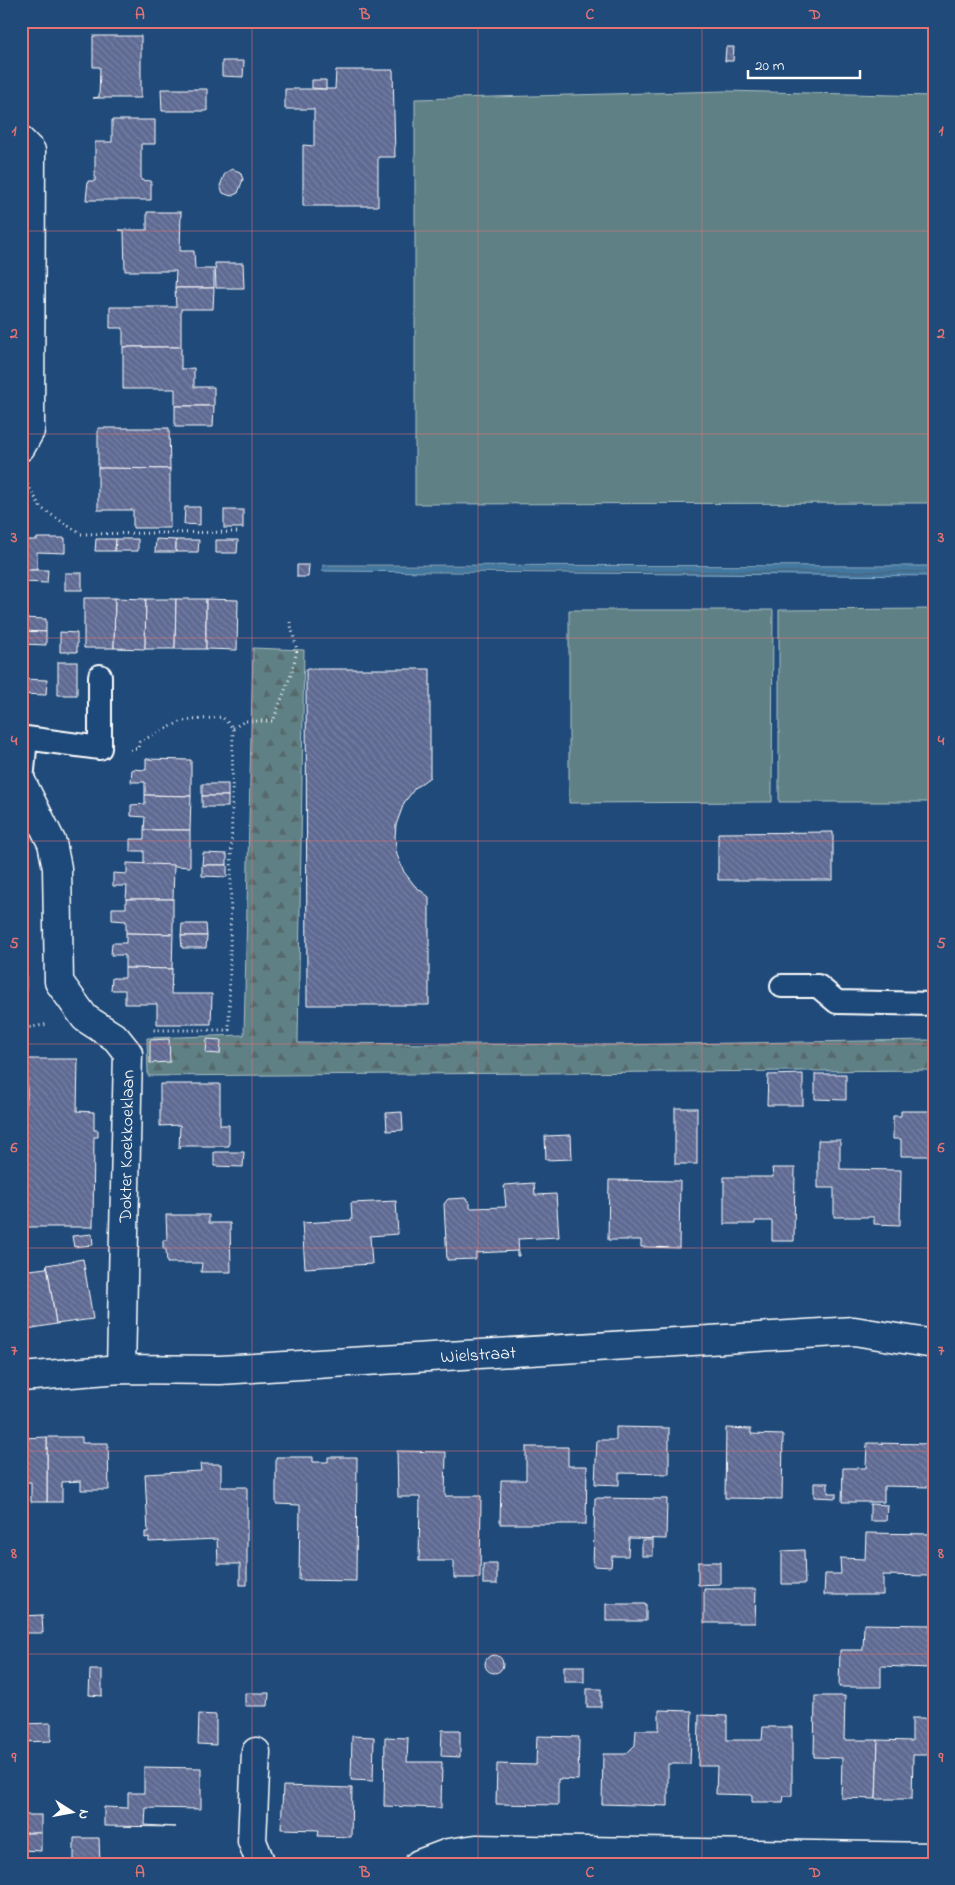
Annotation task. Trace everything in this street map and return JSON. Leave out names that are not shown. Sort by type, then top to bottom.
[{"type":"street","points":[[21,140],[31,151],[30,431],[21,447]]},
{"type":"street","name":"Dokter Koekkoeklaan","points":[[22,781],[52,843],[57,868],[59,982],[85,1018],[116,1038],[128,1053],[121,1369]]},
{"type":"street","name":"Wielstraat","points":[[21,1377],[121,1369],[220,1370],[854,1331],[934,1344]]},
{"type":"street","points":[[256,1752],[252,1841],[262,1864]]},
{"type":"street","points":[[419,1864],[448,1853],[476,1849],[740,1859],[841,1860],[934,1857]]},
{"type":"lane","points":[[22,781],[26,738],[100,748],[100,676]]},
{"type":"lane","points":[[782,986],[818,986],[837,1002],[934,1004]]},
{"type":"path","points":[[21,473],[41,508],[81,534],[237,532]]},
{"type":"path","points":[[232,728],[246,721],[273,721],[292,672],[297,650],[290,622]]},
{"type":"path","points":[[100,748],[138,749],[139,742],[182,721],[222,717],[232,728],[229,1030],[142,1029],[128,1053]]},
{"type":"green space","points":[[725,91],[934,96],[934,503],[415,504],[415,99]]},
{"type":"green space","points":[[934,609],[934,802],[779,802],[779,610]]},
{"type":"green space","points":[[569,610],[773,610],[772,802],[569,803]]},
{"type":"green space","points":[[253,648],[304,650],[298,1043],[611,1045],[928,1040],[934,1041],[934,1070],[148,1076],[147,1038],[244,1035]]},
{"type":"water","points":[[756,21],[934,21],[934,27],[756,27]]},
{"type":"water","points":[[323,565],[934,566],[934,576],[322,571]]},
{"type":"building","points":[[143,21],[143,22],[92,22]]},
{"type":"building","points":[[246,21],[246,22],[191,22]]},
{"type":"building","points":[[93,36],[141,36],[141,98],[93,98],[99,97],[100,67],[93,67]]},
{"type":"building","points":[[726,47],[734,47],[733,61],[725,61]]},
{"type":"building","points":[[222,61],[244,61],[243,77],[222,76]]},
{"type":"building","points":[[336,70],[393,70],[395,157],[378,157],[378,206],[303,206],[303,145],[314,146],[314,109],[285,109],[285,89],[335,89]]},
{"type":"building","points":[[312,80],[326,80],[326,89],[312,88]]},
{"type":"building","points":[[161,89],[207,89],[207,111],[162,111]]},
{"type":"building","points":[[112,120],[155,120],[155,144],[141,144],[141,180],[151,181],[151,200],[86,200],[88,181],[95,181],[95,142],[112,142]]},
{"type":"building","points":[[232,169],[240,172],[243,179],[238,193],[231,196],[223,193],[220,186],[225,173]]},
{"type":"building","points":[[147,212],[181,212],[180,251],[194,251],[195,269],[214,269],[214,288],[175,288],[176,271],[125,271],[124,231],[119,230],[147,230]]},
{"type":"building","points":[[215,263],[243,263],[244,288],[216,288]]},
{"type":"building","points":[[175,288],[214,288],[213,309],[181,309],[181,347],[123,347],[123,328],[110,328],[110,307],[176,307]]},
{"type":"building","points":[[123,347],[181,347],[181,369],[194,368],[194,387],[214,387],[214,406],[175,406],[175,389],[123,389]]},
{"type":"building","points":[[175,406],[214,406],[213,427],[175,427]]},
{"type":"building","points":[[98,428],[169,428],[170,469],[98,468]]},
{"type":"building","points":[[98,468],[170,469],[170,528],[133,528],[133,510],[98,510]]},
{"type":"building","points":[[185,507],[200,507],[200,525],[184,524]]},
{"type":"building","points":[[224,510],[243,510],[243,528],[224,528]]},
{"type":"building","points":[[37,538],[65,538],[65,553],[37,552],[37,570],[21,570],[21,540],[37,540]]},
{"type":"building","points":[[96,539],[116,539],[115,551],[95,551]]},
{"type":"building","points":[[116,539],[138,539],[138,551],[115,551]]},
{"type":"building","points":[[156,539],[176,540],[176,552],[155,552]]},
{"type":"building","points":[[176,540],[199,540],[198,552],[176,552]]},
{"type":"building","points":[[216,540],[238,540],[237,553],[216,553]]},
{"type":"building","points":[[297,565],[309,565],[308,577],[297,577]]},
{"type":"building","points":[[21,570],[48,570],[47,583],[21,582]]},
{"type":"building","points":[[65,573],[82,573],[82,590],[65,590]]},
{"type":"building","points":[[84,598],[115,598],[114,648],[84,648]]},
{"type":"building","points":[[115,598],[146,599],[145,649],[114,648]]},
{"type":"building","points":[[146,599],[176,599],[175,649],[145,649]]},
{"type":"building","points":[[176,599],[206,599],[206,649],[175,649]]},
{"type":"building","points":[[206,599],[238,600],[237,650],[206,649]]},
{"type":"building","points":[[21,618],[46,619],[46,632],[21,631]]},
{"type":"building","points":[[21,631],[46,632],[46,645],[21,644]]},
{"type":"building","points":[[60,632],[77,633],[77,652],[60,652]]},
{"type":"building","points":[[58,662],[77,662],[77,695],[58,695]]},
{"type":"building","points":[[306,669],[430,669],[430,777],[415,788],[404,803],[396,825],[395,837],[397,855],[404,872],[415,886],[429,897],[429,1005],[307,1005]]},
{"type":"building","points":[[21,679],[47,680],[46,695],[21,694]]},
{"type":"building","points":[[146,759],[191,760],[191,796],[145,795],[145,782],[131,782],[132,769],[146,770]]},
{"type":"building","points":[[202,784],[228,784],[228,796],[202,796]]},
{"type":"building","points":[[145,795],[191,796],[190,830],[144,830],[145,817],[131,816],[131,805],[145,804]]},
{"type":"building","points":[[202,796],[228,796],[228,807],[202,807]]},
{"type":"building","points":[[144,830],[190,830],[190,867],[144,864],[144,851],[130,851],[130,839],[144,839]]},
{"type":"building","points":[[833,832],[833,880],[718,880],[718,833]]},
{"type":"building","points":[[203,853],[227,854],[227,865],[202,865]]},
{"type":"building","points":[[127,863],[174,865],[173,899],[126,899],[127,886],[113,886],[113,873],[127,874]]},
{"type":"building","points":[[202,865],[227,865],[227,877],[202,876]]},
{"type":"building","points":[[126,899],[173,899],[173,934],[126,933],[126,921],[112,920],[112,908],[126,908]]},
{"type":"building","points":[[182,924],[206,924],[207,936],[181,936]]},
{"type":"building","points":[[126,933],[173,934],[172,969],[125,968],[125,955],[111,955],[112,943],[126,943]]},
{"type":"building","points":[[181,936],[207,936],[206,948],[182,948]]},
{"type":"building","points":[[21,951],[26,951],[26,991],[21,991]]},
{"type":"building","points":[[125,968],[172,969],[171,994],[212,994],[211,1024],[157,1024],[157,1004],[125,1004],[125,990],[111,990],[112,978],[125,978]]},
{"type":"building","points":[[169,1039],[170,1062],[150,1063],[150,1040]]},
{"type":"building","points":[[207,1039],[221,1040],[220,1054],[206,1053]]},
{"type":"building","points":[[27,1059],[78,1059],[77,1111],[94,1112],[94,1130],[98,1130],[98,1137],[94,1137],[93,1227],[21,1227],[21,1104],[27,1104]]},
{"type":"building","points":[[803,1074],[803,1105],[767,1105],[768,1075]]},
{"type":"building","points":[[815,1074],[846,1074],[846,1100],[815,1099]]},
{"type":"building","points":[[160,1084],[220,1084],[220,1125],[229,1125],[229,1146],[180,1146],[179,1149],[180,1125],[160,1126]]},
{"type":"building","points":[[675,1108],[697,1108],[697,1164],[675,1164]]},
{"type":"building","points":[[901,1111],[934,1111],[934,1156],[901,1156],[901,1139],[893,1139],[893,1116],[901,1116]]},
{"type":"building","points":[[402,1112],[403,1130],[387,1131],[386,1113]]},
{"type":"building","points":[[571,1135],[572,1159],[546,1160],[545,1136]]},
{"type":"building","points":[[818,1140],[840,1140],[840,1169],[901,1170],[900,1225],[874,1224],[874,1217],[834,1217],[834,1188],[818,1188]]},
{"type":"building","points":[[214,1152],[244,1152],[243,1167],[214,1166]]},
{"type":"building","points":[[772,1168],[795,1168],[794,1241],[772,1241],[772,1221],[755,1221],[755,1224],[724,1224],[724,1177],[773,1177]]},
{"type":"building","points":[[609,1180],[680,1181],[679,1248],[641,1247],[641,1240],[608,1240]]},
{"type":"building","points":[[534,1183],[535,1195],[556,1194],[559,1237],[518,1239],[519,1256],[517,1256],[517,1251],[476,1253],[476,1259],[447,1260],[444,1204],[448,1199],[465,1198],[470,1203],[470,1208],[506,1207],[504,1185]]},
{"type":"building","points":[[396,1201],[398,1234],[370,1236],[372,1264],[305,1268],[302,1223],[352,1220],[351,1203]]},
{"type":"building","points":[[166,1215],[209,1215],[209,1223],[230,1223],[231,1272],[201,1272],[202,1263],[167,1263],[166,1249],[163,1249],[163,1240],[167,1240]]},
{"type":"building","points":[[92,1234],[93,1245],[74,1247],[72,1236]]},
{"type":"building","points":[[21,1236],[26,1236],[27,1247],[21,1247]]},
{"type":"building","points":[[83,1259],[93,1319],[56,1324],[47,1265]]},
{"type":"building","points":[[47,1265],[56,1324],[22,1330],[21,1271],[46,1268]]},
{"type":"building","points":[[616,1427],[669,1428],[669,1474],[619,1473],[619,1485],[595,1484],[597,1440],[616,1440]]},
{"type":"building","points":[[726,1428],[751,1429],[751,1434],[783,1435],[782,1499],[725,1498]]},
{"type":"building","points":[[47,1437],[82,1437],[82,1443],[108,1443],[109,1490],[81,1490],[81,1481],[62,1482],[62,1502],[47,1502]]},
{"type":"building","points":[[47,1437],[47,1502],[31,1502],[31,1482],[21,1482],[21,1438]]},
{"type":"building","points":[[867,1443],[933,1444],[931,1487],[884,1486],[884,1502],[842,1502],[843,1468],[866,1468]]},
{"type":"building","points":[[526,1447],[568,1447],[568,1466],[587,1466],[586,1524],[500,1524],[501,1480],[526,1480]]},
{"type":"building","points":[[397,1451],[446,1452],[445,1496],[481,1496],[480,1578],[454,1578],[454,1561],[419,1561],[420,1497],[398,1497]]},
{"type":"building","points":[[276,1457],[313,1457],[313,1462],[328,1462],[328,1457],[357,1457],[356,1581],[299,1580],[300,1505],[276,1504]]},
{"type":"building","points":[[200,1464],[221,1464],[221,1487],[247,1487],[247,1585],[240,1585],[240,1564],[218,1564],[217,1539],[149,1542],[149,1537],[145,1538],[145,1532],[148,1532],[145,1474],[201,1471]]},
{"type":"building","points":[[814,1483],[828,1483],[828,1493],[836,1493],[836,1498],[814,1497]]},
{"type":"building","points":[[595,1498],[667,1499],[666,1539],[629,1538],[628,1556],[612,1556],[611,1567],[593,1566]]},
{"type":"building","points":[[870,1504],[887,1505],[886,1521],[870,1521]]},
{"type":"building","points":[[866,1533],[931,1534],[930,1576],[883,1575],[883,1595],[824,1595],[825,1574],[841,1574],[840,1558],[865,1559]]},
{"type":"building","points":[[642,1540],[653,1540],[653,1556],[642,1556]]},
{"type":"building","points":[[804,1550],[805,1584],[782,1584],[782,1551]]},
{"type":"building","points":[[698,1562],[720,1562],[720,1584],[698,1585]]},
{"type":"building","points":[[483,1564],[497,1564],[497,1584],[483,1584]]},
{"type":"building","points":[[704,1589],[756,1589],[755,1623],[704,1623]]},
{"type":"building","points":[[22,1597],[23,1616],[21,1616]]},
{"type":"building","points":[[606,1604],[646,1604],[646,1621],[606,1621]]},
{"type":"building","points":[[42,1615],[43,1633],[23,1633],[23,1616]]},
{"type":"building","points":[[21,1616],[23,1616],[23,1633],[21,1633]]},
{"type":"building","points":[[864,1624],[930,1625],[929,1668],[881,1666],[881,1687],[839,1687],[840,1650],[863,1650]]},
{"type":"building","points":[[494,1655],[500,1658],[503,1664],[500,1670],[494,1673],[488,1670],[485,1664],[488,1658]]},
{"type":"building","points":[[564,1666],[584,1666],[584,1682],[564,1682]]},
{"type":"building","points":[[90,1670],[102,1670],[102,1696],[89,1695]]},
{"type":"building","points":[[587,1689],[601,1689],[601,1707],[587,1707]]},
{"type":"building","points":[[245,1693],[269,1693],[268,1706],[245,1706]]},
{"type":"building","points":[[815,1696],[845,1696],[844,1740],[878,1740],[876,1799],[841,1798],[842,1758],[814,1757]]},
{"type":"building","points":[[21,1707],[27,1707],[27,1724],[21,1724]]},
{"type":"building","points":[[659,1710],[692,1711],[690,1764],[668,1764],[668,1806],[602,1804],[603,1754],[626,1754],[635,1745],[636,1730],[659,1730]]},
{"type":"building","points":[[199,1714],[216,1715],[216,1745],[198,1744]]},
{"type":"building","points":[[699,1715],[727,1716],[727,1740],[762,1740],[763,1727],[792,1727],[792,1796],[784,1796],[783,1802],[752,1802],[752,1795],[716,1794],[717,1766],[698,1766]]},
{"type":"building","points":[[912,1718],[931,1718],[931,1755],[913,1755],[912,1799],[876,1799],[878,1740],[912,1741]]},
{"type":"building","points":[[51,1723],[51,1741],[21,1742],[21,1724]]},
{"type":"building","points":[[442,1730],[460,1730],[460,1757],[441,1756]]},
{"type":"building","points":[[352,1736],[374,1737],[373,1781],[351,1780]]},
{"type":"building","points":[[537,1736],[579,1737],[578,1780],[558,1779],[558,1805],[496,1804],[497,1764],[536,1765]]},
{"type":"building","points":[[385,1737],[408,1738],[407,1762],[442,1762],[441,1808],[384,1806]]},
{"type":"building","points":[[144,1767],[201,1768],[201,1809],[146,1808],[145,1825],[176,1827],[104,1826],[104,1807],[128,1808],[128,1793],[144,1793]]},
{"type":"building","points":[[283,1786],[352,1788],[351,1837],[318,1836],[319,1830],[281,1829]]},
{"type":"building","points":[[21,1815],[41,1815],[41,1833],[21,1833]]},
{"type":"building","points":[[21,1833],[41,1833],[41,1851],[21,1850]]},
{"type":"building","points":[[74,1838],[99,1838],[100,1864],[74,1863]]}]
